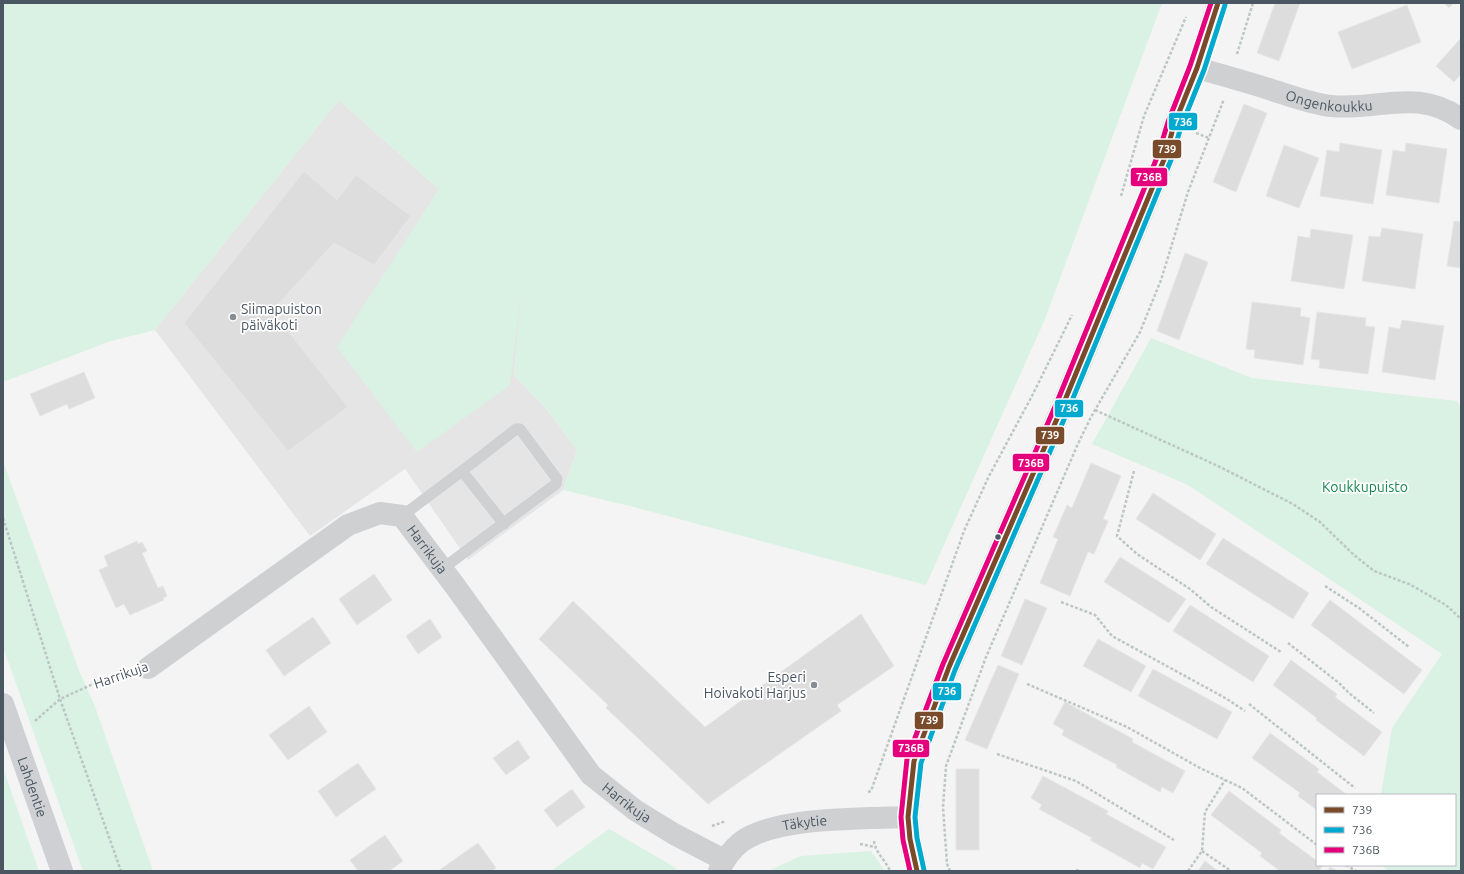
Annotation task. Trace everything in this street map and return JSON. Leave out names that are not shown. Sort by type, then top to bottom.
[{"type":"main road","name":"Lahdentie","points":[[3,704],[62,871]]},
{"type":"street","points":[[917,871],[910,839],[908,817],[914,761],[949,667],[1060,411],[1165,157],[1174,125],[1196,68],[1218,3]]},
{"type":"street","name":"Ongenkoukku","points":[[1196,68],[1331,106],[1364,105],[1401,101],[1431,104],[1449,110],[1461,119]]},
{"type":"street","name":"Harrikuja","points":[[148,668],[348,525],[380,512],[402,516],[591,775],[635,810],[674,834],[694,843],[722,865]]},
{"type":"street","name":"Täkytie","points":[[722,865],[741,842],[760,832],[787,825],[823,821],[908,817]]},
{"type":"lane","points":[[402,516],[516,429],[520,430],[557,479],[556,484],[442,569]]},
{"type":"lane","points":[[462,471],[504,524]]},
{"type":"path","points":[[950,871],[947,864],[943,807],[946,766],[986,657],[1077,446],[1095,410],[1140,332],[1161,280],[1188,192],[1232,78],[1243,32],[1253,3]]},
{"type":"path","points":[[1120,197],[1144,116],[1187,14]]},
{"type":"path","points":[[864,794],[872,791],[884,753],[967,525],[988,478],[1074,309]]},
{"type":"path","points":[[1095,410],[1218,466],[1292,504],[1320,522],[1354,555],[1374,570],[1409,584],[1446,604],[1461,618]]},
{"type":"path","points":[[1134,471],[1117,536],[1137,554],[1190,589],[1212,607],[1281,652]]},
{"type":"path","points":[[3,518],[15,552],[60,699],[121,871]]},
{"type":"path","points":[[1325,586],[1359,608],[1409,647]]},
{"type":"path","points":[[1062,602],[1095,616],[1112,636],[1227,699],[1245,711]]},
{"type":"path","points":[[1288,643],[1374,713]]},
{"type":"path","name":"Harrikuja","points":[[60,699],[102,680],[148,668]]},
{"type":"path","points":[[1027,684],[1127,727],[1242,788],[1316,844]]},
{"type":"path","points":[[1249,704],[1356,788]]},
{"type":"path","points":[[998,754],[1076,781],[1174,840]]},
{"type":"path","points":[[1188,871],[1202,851],[1205,812],[1225,780]]},
{"type":"path","points":[[694,843],[702,825],[714,826],[731,819]]},
{"type":"path","points":[[875,847],[886,861],[890,871]]},
{"type":"path","points":[[1202,851],[1231,871]]},
{"type":"shaded area","points":[[339,100],[524,265],[514,375],[546,408],[577,450],[563,490],[468,560],[405,469],[310,536],[155,330]]},
{"type":"green space","points":[[3,3],[1162,3],[1045,319],[926,585],[634,507],[563,490],[577,450],[546,408],[514,375],[521,292],[510,385],[417,452],[337,347],[439,189],[339,100],[155,330],[111,341],[3,382]]},
{"type":"green space","name":"Koukkupuisto","points":[[1151,338],[1252,378],[1457,401],[1461,408],[1461,871],[1388,871],[1382,866],[1456,866],[1456,794],[1381,794],[1392,728],[1442,654],[1188,485],[1092,444]]},
{"type":"green space","points":[[3,461],[80,673],[94,704],[153,871],[83,871],[3,647]]},
{"type":"green space","points":[[3,768],[39,871],[3,871]]},
{"type":"green space","points":[[609,829],[676,868],[676,871],[551,871]]},
{"type":"green space","points":[[871,851],[885,871],[768,871],[801,856]]},
{"type":"building","points":[[1275,3],[1300,3],[1279,61],[1257,53]]},
{"type":"building","points":[[1444,3],[1454,3],[1449,8]]},
{"type":"building","points":[[1407,5],[1421,42],[1352,69],[1338,32]]},
{"type":"building","points":[[1461,38],[1461,74],[1454,82],[1436,66]]},
{"type":"building","points":[[1244,104],[1267,113],[1236,192],[1213,182]]},
{"type":"building","points":[[1340,143],[1382,150],[1373,204],[1320,196],[1327,150],[1339,152]]},
{"type":"building","points":[[1406,143],[1447,149],[1439,203],[1386,195],[1393,150],[1405,152]]},
{"type":"building","points":[[1284,145],[1319,158],[1299,208],[1266,196]]},
{"type":"building","name":"Siimapuiston päiväkoti","points":[[304,171],[337,200],[356,175],[411,216],[374,265],[334,243],[272,311],[348,407],[288,451],[184,323]]},
{"type":"building","points":[[1454,221],[1461,222],[1461,268],[1447,266]]},
{"type":"building","points":[[1382,228],[1423,234],[1415,289],[1362,281],[1369,236],[1380,237]]},
{"type":"building","points":[[1311,229],[1353,235],[1344,289],[1291,281],[1298,236],[1310,238]]},
{"type":"building","points":[[1185,253],[1208,262],[1179,340],[1157,331]]},
{"type":"building","points":[[1252,302],[1301,308],[1300,316],[1310,318],[1303,365],[1254,358],[1255,350],[1246,349]]},
{"type":"building","points":[[1317,312],[1366,318],[1365,326],[1375,327],[1368,374],[1319,368],[1320,360],[1311,359]]},
{"type":"building","points":[[1402,320],[1444,326],[1435,380],[1382,372],[1389,327],[1400,329]]},
{"type":"building","points":[[84,372],[95,398],[69,409],[67,404],[40,416],[30,394]]},
{"type":"building","points":[[1091,463],[1121,476],[1103,519],[1108,521],[1094,554],[1088,552],[1070,596],[1040,583],[1058,539],[1053,537],[1067,505],[1072,508]]},
{"type":"building","points":[[1153,493],[1216,534],[1200,560],[1136,519]]},
{"type":"building","points":[[1223,538],[1309,593],[1293,619],[1206,564]]},
{"type":"building","points":[[137,541],[138,544],[142,542],[147,551],[142,553],[158,588],[163,586],[167,596],[163,598],[164,600],[130,615],[124,604],[116,608],[99,570],[108,566],[104,556]]},
{"type":"building","points":[[1120,557],[1186,599],[1169,623],[1104,582]]},
{"type":"building","points":[[374,574],[392,600],[357,625],[339,599]]},
{"type":"building","points":[[1025,599],[1047,608],[1022,665],[1001,656]]},
{"type":"building","points":[[1330,600],[1422,670],[1404,694],[1311,625]]},
{"type":"building","name":"Esperi Hoivakoti Harjus","points":[[573,601],[705,727],[861,614],[894,666],[837,705],[841,711],[708,804],[606,708],[608,705],[539,639]]},
{"type":"building","points":[[1190,605],[1269,656],[1253,682],[1173,631]]},
{"type":"building","points":[[313,617],[331,643],[284,676],[266,650]]},
{"type":"building","points":[[430,619],[442,637],[418,654],[406,636]]},
{"type":"building","points":[[1098,639],[1146,666],[1131,692],[1083,666]]},
{"type":"building","points":[[1291,660],[1337,694],[1335,697],[1382,732],[1364,756],[1273,685]]},
{"type":"building","points":[[998,665],[1019,674],[987,749],[965,740]]},
{"type":"building","points":[[1153,669],[1232,712],[1217,739],[1138,696]]},
{"type":"building","points":[[1065,702],[1133,739],[1132,742],[1185,771],[1173,793],[1162,787],[1160,792],[1116,767],[1117,765],[1062,735],[1064,730],[1053,724]]},
{"type":"building","points":[[309,706],[327,732],[288,760],[269,735]]},
{"type":"building","points":[[1270,733],[1319,769],[1317,772],[1346,794],[1316,794],[1316,809],[1298,796],[1300,793],[1252,758]]},
{"type":"building","points":[[518,740],[530,758],[506,775],[493,758]]},
{"type":"building","points":[[358,763],[376,789],[336,817],[318,791]]},
{"type":"building","points":[[956,769],[979,769],[979,850],[956,850]]},
{"type":"building","points":[[1043,776],[1108,811],[1106,814],[1166,847],[1153,869],[1142,863],[1140,868],[1090,840],[1092,838],[1039,809],[1042,805],[1031,798]]},
{"type":"building","points":[[572,789],[585,807],[557,827],[544,810]]},
{"type":"building","points":[[1229,791],[1281,830],[1279,833],[1316,860],[1316,866],[1322,866],[1319,871],[1280,871],[1260,856],[1262,853],[1211,815]]},
{"type":"building","points":[[385,835],[403,861],[389,871],[358,871],[350,860]]},
{"type":"building","points":[[478,843],[496,868],[492,871],[438,871]]},
{"type":"building","points":[[1205,861],[1218,871],[1198,871]]},
{"type":"building","points":[[1330,867],[1338,871],[1328,871]]},
{"type":"transit line","name":"736B","points":[[910,871],[903,840],[901,817],[907,759],[943,664],[1057,402],[1158,155],[1168,122],[1190,66],[1211,3]]},
{"type":"transit line","name":"739","points":[[917,871],[910,839],[908,817],[914,761],[949,667],[1063,405],[1165,157],[1174,125],[1197,68],[1218,3]]},
{"type":"transit line","name":"736","points":[[924,870],[917,838],[915,817],[921,763],[955,670],[1069,408],[1171,160],[1181,127],[1204,70],[1225,5]]},
{"type":"place","name":"Siimapuiston päiväkoti","points":[[233,317]]},
{"type":"place","name":"Esperi Hoivakoti Harjus","points":[[814,685]]}]
